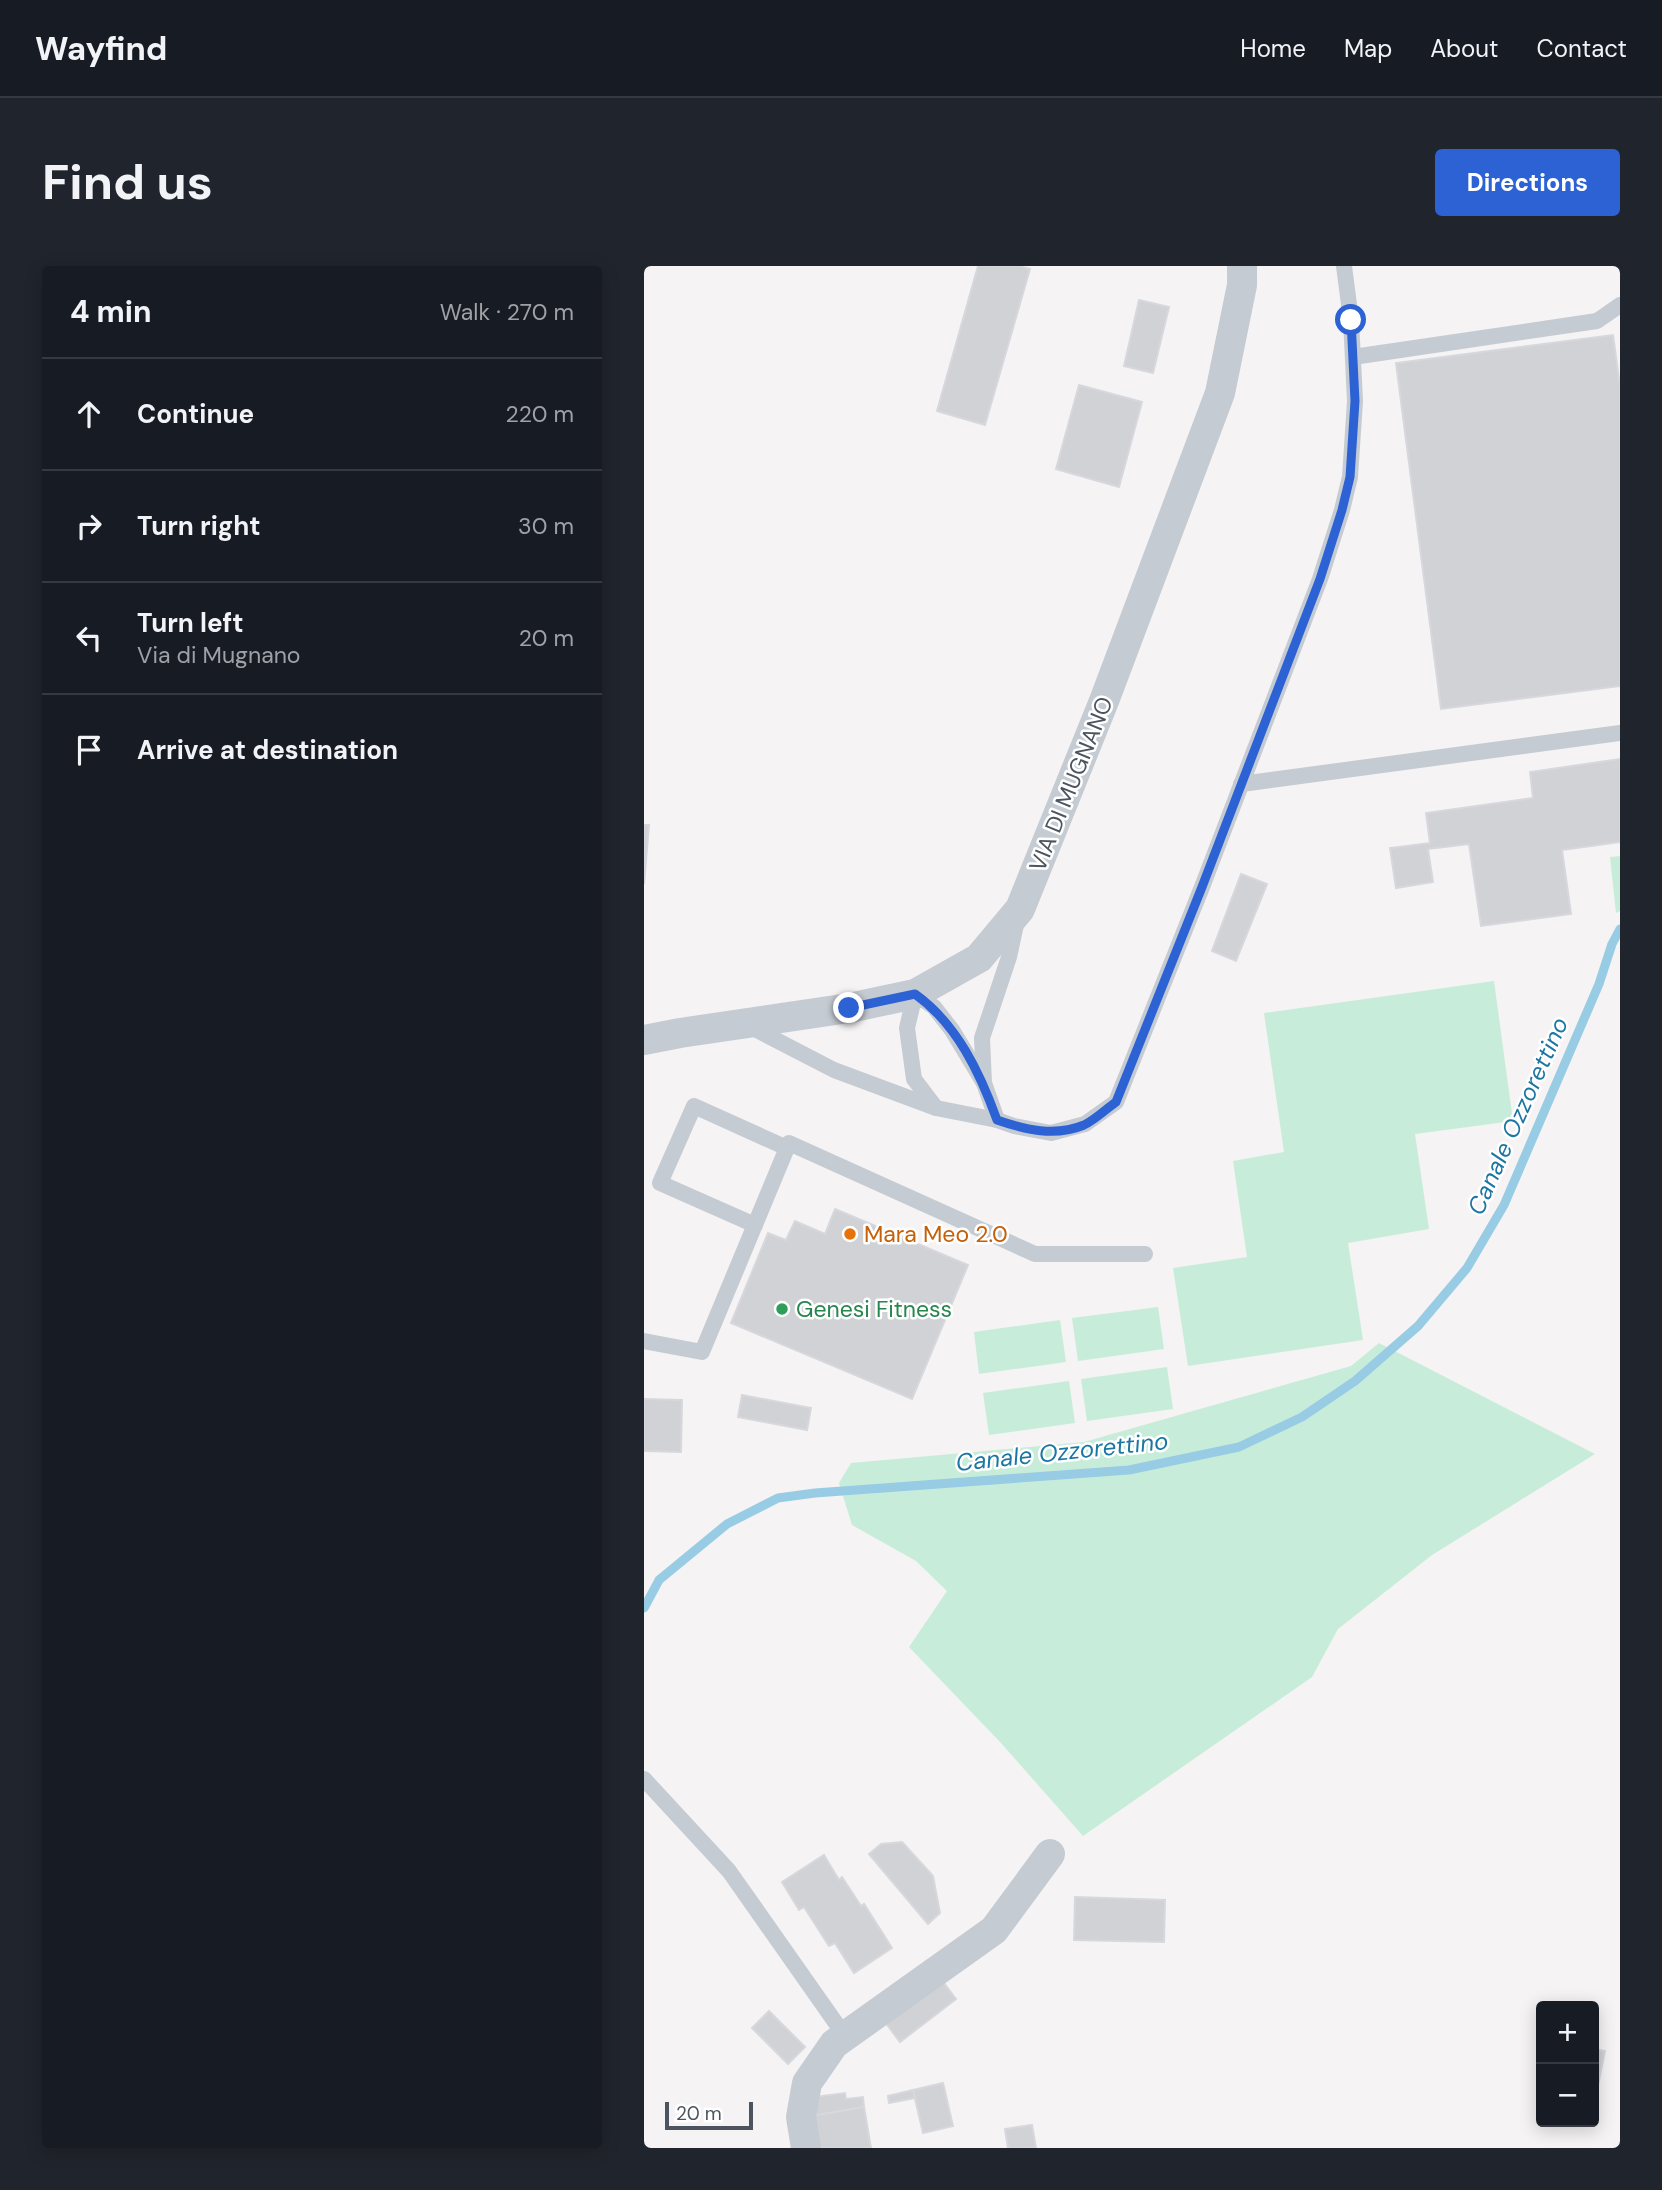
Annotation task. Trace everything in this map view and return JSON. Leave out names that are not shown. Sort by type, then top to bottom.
[{"type":"street","name":"VIA DI MUGNANO","points":[[644,1041],[849,1008],[915,994],[979,958],[1020,909],[1104,701],[1220,393],[1242,285],[1242,266]]},
{"type":"street","points":[[806,2148],[801,2117],[807,2083],[834,2044],[994,1930],[1049,1854]]},
{"type":"lane","points":[[744,1024],[834,1070],[936,1108],[1014,1126],[1051,1133],[1085,1124],[1116,1102],[1320,579],[1342,510],[1350,477],[1355,401],[1351,320],[1344,266]]},
{"type":"lane","points":[[1353,356],[1597,321],[1620,305]]},
{"type":"lane","points":[[1241,784],[1620,733]]},
{"type":"lane","points":[[984,1083],[982,1038],[1009,957],[1020,909]]},
{"type":"lane","points":[[936,1108],[915,1079],[907,1028],[915,994],[934,1007],[952,1030],[984,1083],[997,1120]]},
{"type":"lane","points":[[755,1225],[660,1183],[694,1106],[787,1148]]},
{"type":"lane","points":[[644,1341],[702,1352],[789,1143],[1035,1254],[1145,1254]]},
{"type":"lane","points":[[644,1779],[729,1871],[845,2036]]},
{"type":"green space","points":[[1620,856],[1620,911],[1616,913],[1610,857]]},
{"type":"green space","points":[[1494,981],[1513,1121],[1415,1134],[1429,1229],[1348,1243],[1363,1340],[1188,1366],[1173,1268],[1247,1257],[1233,1161],[1284,1152],[1264,1013]]},
{"type":"green space","points":[[1158,1307],[1164,1349],[1078,1361],[1072,1318]]},
{"type":"green space","points":[[1060,1320],[1066,1362],[979,1374],[974,1332]]},
{"type":"green space","points":[[1379,1343],[1595,1454],[1432,1555],[1338,1629],[1312,1677],[1083,1836],[1001,1743],[909,1647],[947,1591],[916,1561],[852,1525],[839,1483],[851,1463],[1084,1442],[1351,1366]]},
{"type":"green space","points":[[1167,1367],[1173,1409],[1087,1421],[1081,1379]]},
{"type":"green space","points":[[1069,1381],[1075,1423],[989,1435],[983,1393]]},
{"type":"building","points":[[978,266],[1019,266],[1030,269],[985,425],[937,411]]},
{"type":"building","points":[[1139,300],[1169,307],[1153,373],[1124,366]]},
{"type":"building","points":[[1613,335],[1620,386],[1620,686],[1441,709],[1396,363]]},
{"type":"building","points":[[1079,385],[1142,402],[1119,487],[1056,469]]},
{"type":"building","points":[[1620,759],[1620,842],[1562,850],[1571,914],[1481,926],[1469,844],[1428,849],[1433,882],[1396,888],[1390,848],[1430,843],[1426,813],[1533,798],[1530,772]]},
{"type":"building","points":[[644,825],[649,825],[644,884]]},
{"type":"building","points":[[1241,874],[1267,884],[1236,961],[1212,951]]},
{"type":"building","points":[[835,1209],[968,1265],[912,1399],[731,1323],[768,1233],[786,1240],[795,1221],[825,1234]]},
{"type":"building","points":[[742,1395],[811,1408],[807,1430],[738,1417]]},
{"type":"building","points":[[644,1399],[682,1400],[681,1452],[644,1451]]},
{"type":"building","points":[[902,1842],[933,1876],[940,1913],[928,1924],[869,1854],[881,1844]]},
{"type":"building","points":[[824,1855],[839,1880],[842,1877],[861,1906],[864,1904],[892,1948],[854,1973],[835,1943],[829,1946],[804,1907],[799,1910],[782,1882]]},
{"type":"building","points":[[1075,1897],[1165,1900],[1164,1942],[1074,1940]]},
{"type":"building","points":[[938,1975],[956,1999],[900,2042],[882,2018]]},
{"type":"building","points":[[769,2011],[805,2047],[788,2064],[752,2028]]},
{"type":"building","points":[[1599,2050],[1605,2051],[1599,2080]]},
{"type":"building","points":[[943,2083],[953,2126],[923,2133],[913,2090]]},
{"type":"building","points":[[913,2090],[915,2098],[889,2103],[888,2096]]},
{"type":"building","points":[[845,2093],[846,2099],[863,2097],[864,2107],[817,2115],[814,2097]]},
{"type":"building","points":[[864,2107],[871,2148],[811,2148],[806,2117]]},
{"type":"building","points":[[1032,2125],[1036,2148],[1008,2148],[1005,2129]]},
{"type":"waterway","name":"Canale Ozzorettino","points":[[644,1608],[659,1580],[727,1524],[778,1498],[1129,1470],[1239,1447],[1302,1417],[1355,1381],[1418,1326],[1467,1268],[1504,1205],[1620,929]]},
{"type":"place","name":"Mara Meo 2.0","points":[[850,1234]]},
{"type":"place","name":"Genesi Fitness","points":[[782,1309]]},
{"type":"route","points":[[849,1008],[915,994],[934,1007],[952,1030],[984,1083],[997,1120],[1014,1126],[1051,1133],[1085,1124],[1116,1102],[1320,579],[1342,510],[1350,477],[1355,401],[1351,320]]}]
